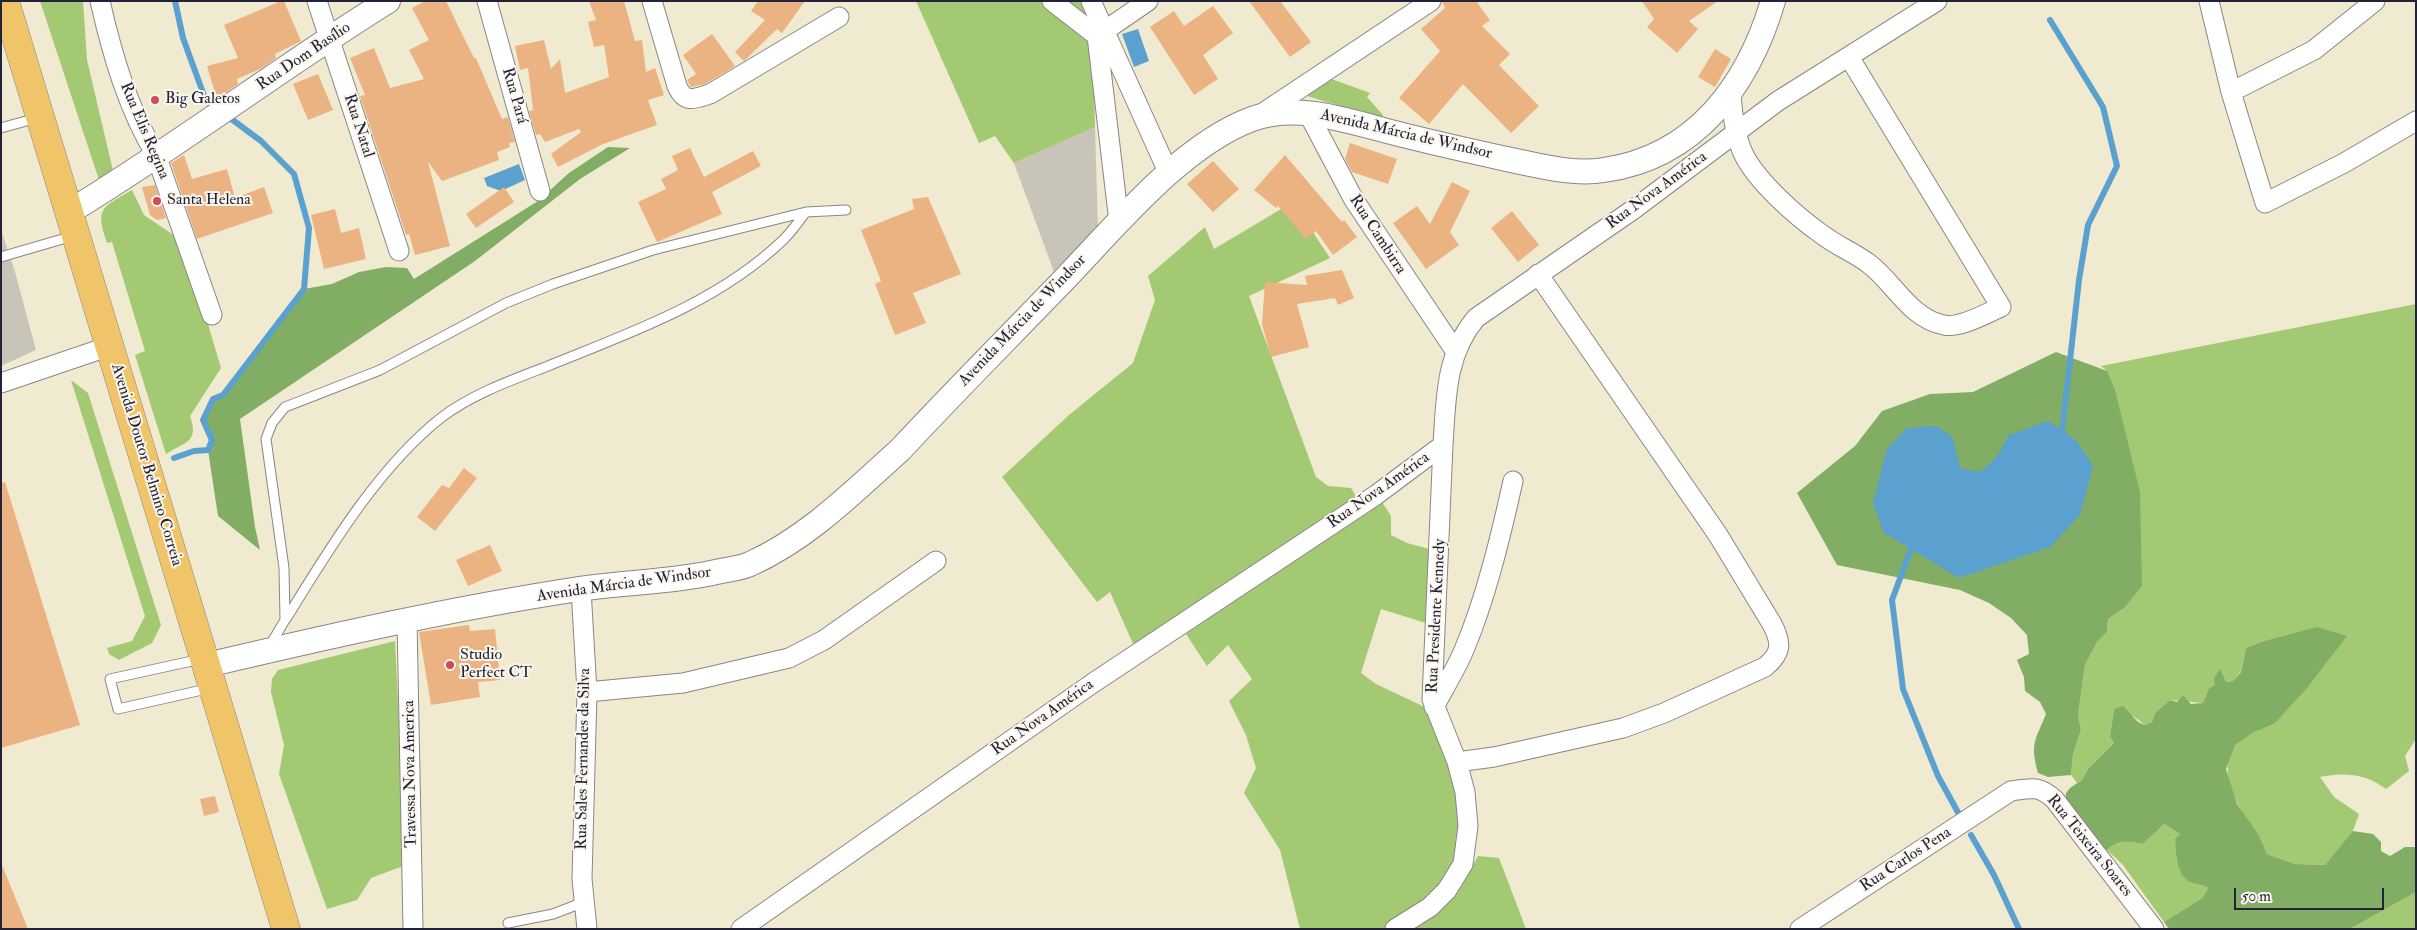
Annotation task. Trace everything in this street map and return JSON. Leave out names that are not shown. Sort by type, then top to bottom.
[{"type":"main road","name":"Avenida Doutor Belmino Correia","points":[[5,1],[286,929]]},
{"type":"street","name":"Rua Elis Regina","points":[[100,1],[108,40],[142,132],[156,155],[212,315]]},
{"type":"street","name":"Rua Natal","points":[[317,1],[399,250]]},
{"type":"street","name":"Rua Dom Basílio","points":[[72,223],[156,155],[329,38],[388,1]]},
{"type":"street","name":"Rua Pará","points":[[487,1],[540,191]]},
{"type":"street","points":[[652,1],[681,95],[696,99],[710,94],[839,17]]},
{"type":"street","points":[[1052,1],[1101,33]]},
{"type":"street","points":[[1090,1],[1101,33],[1169,174]]},
{"type":"street","points":[[1101,33],[1148,1]]},
{"type":"street","points":[[1256,117],[1430,1]]},
{"type":"street","name":"Avenida Márcia de Windsor","points":[[208,670],[268,650],[407,620],[581,589],[690,579],[749,564],[795,539],[823,520],[900,450],[1118,222],[1202,146],[1238,124],[1256,117],[1308,113],[1551,168],[1604,170],[1649,159],[1693,133],[1713,116],[1731,91],[1758,45],[1773,1]]},
{"type":"street","name":"Rua Nova América","points":[[742,929],[1093,683],[1345,517],[1443,446],[1448,377],[1466,330],[1476,318],[1634,209],[1808,81],[1936,1]]},
{"type":"street","points":[[2209,1],[2231,92],[2265,204],[2344,163],[2416,121]]},
{"type":"street","points":[[2231,92],[2314,50],[2376,1]]},
{"type":"street","points":[[1101,33],[1118,222]]},
{"type":"street","points":[[1731,91],[1737,132],[1746,158],[1780,197],[1820,233],[1868,263],[1888,280],[1911,307],[1922,315],[1945,326],[1971,320],[2001,307],[1849,57]]},
{"type":"street","name":"Rua Cambirra","points":[[1308,113],[1354,200],[1456,352]]},
{"type":"street","points":[[1456,762],[1584,738],[1623,728],[1664,713],[1764,667],[1776,658],[1780,645],[1779,636],[1718,535],[1538,274]]},
{"type":"street","points":[[1,383],[110,346]]},
{"type":"street","name":"Rua Presidente Kennedy","points":[[1394,929],[1430,907],[1448,890],[1463,864],[1468,826],[1465,792],[1456,762],[1432,699],[1441,536],[1443,446]]},
{"type":"street","points":[[1434,707],[1464,651],[1486,590],[1513,480]]},
{"type":"street","points":[[587,692],[683,683],[789,658],[824,640],[936,561]]},
{"type":"street","name":"Rua Sales Fernandes da Silva","points":[[581,589],[587,692],[583,811],[584,902],[587,929]]},
{"type":"street","name":"Travessa Nova America","points":[[407,620],[413,929]]},
{"type":"street","name":"Rua Teixeira Soares","points":[[2011,791],[2031,788],[2043,789],[2055,800],[2154,929]]},
{"type":"street","name":"Rua Carlos Pena","points":[[1800,929],[2011,791]]},
{"type":"lane","points":[[1,128],[40,117]]},
{"type":"lane","points":[[286,620],[284,568],[266,439],[272,423],[285,407],[380,370],[506,303],[553,284],[653,250],[806,212],[846,210]]},
{"type":"lane","points":[[268,650],[342,531],[413,444],[442,417],[477,396],[642,328],[681,309],[759,261],[784,240],[806,212]]},
{"type":"lane","points":[[1,257],[72,223]]},
{"type":"lane","points":[[208,670],[118,709],[110,679],[208,670]]},
{"type":"lane","points":[[508,922],[553,914],[584,902]]},
{"type":"shaded area","points":[[1095,127],[1098,231],[1054,272],[1014,163]]},
{"type":"shaded area","points":[[1,230],[15,272],[36,350],[1,366]]},
{"type":"green space","points":[[40,1],[83,1],[87,60],[114,175],[99,180]]},
{"type":"green space","points":[[916,1],[1040,1],[1093,43],[1095,127],[1014,163],[995,136],[979,143]]},
{"type":"green space","points":[[1060,1],[1082,1],[1093,29]]},
{"type":"green space","points":[[1315,73],[1370,93],[1367,97],[1383,115],[1382,119],[1291,91]]},
{"type":"green space","points":[[608,147],[630,148],[580,179],[475,261],[240,419],[260,550],[218,516],[208,450],[212,440],[203,420],[213,399],[223,395],[304,289],[332,284],[359,272],[386,267],[407,268],[414,279],[538,201],[569,173]]},
{"type":"green space","points":[[132,190],[144,215],[178,238],[221,368],[190,416],[192,436],[185,443],[166,454],[135,355],[145,351],[112,242],[107,243],[101,222],[103,210],[107,205]]},
{"type":"green space","points":[[1293,202],[1330,258],[1249,296],[1316,477],[1328,486],[1351,488],[1357,498],[1134,646],[1110,592],[1097,602],[1002,477],[1069,415],[1133,363],[1155,300],[1148,276],[1205,227],[1214,249]]},
{"type":"green space","points":[[2416,304],[2416,739],[2405,756],[2409,771],[2386,789],[2363,777],[2338,775],[2320,777],[2334,797],[2359,814],[2351,836],[2325,865],[2295,864],[2267,854],[2237,802],[2228,774],[2229,760],[2237,742],[2252,733],[2274,724],[2279,638],[2246,648],[2241,671],[2233,681],[2225,682],[2220,670],[2215,685],[2209,688],[2203,703],[2170,700],[2155,713],[2152,722],[2145,725],[2133,716],[2114,709],[2110,737],[2114,743],[2088,769],[2082,780],[2077,783],[2071,775],[2073,754],[2081,730],[2078,715],[2085,665],[2097,642],[2107,632],[2108,619],[2124,608],[2107,371],[2101,366]]},
{"type":"green space","points":[[2056,352],[2107,371],[2115,390],[2140,492],[2142,586],[2124,608],[2108,619],[2107,632],[2097,642],[2085,665],[2078,715],[2081,730],[2073,754],[2071,775],[2048,777],[2038,773],[2034,755],[2035,742],[2046,714],[2040,702],[2025,691],[2024,677],[2017,660],[2029,654],[2027,635],[2011,618],[1989,603],[1960,590],[1837,565],[1797,493],[1855,446],[1882,411],[1930,394],[1973,392]]},
{"type":"green space","points":[[71,380],[88,393],[161,625],[152,643],[119,660],[109,654],[107,648],[132,641],[145,616]]},
{"type":"green space","points":[[1380,499],[1391,516],[1391,535],[1407,543],[1433,550],[1429,624],[1381,609],[1361,673],[1376,684],[1429,709],[1460,798],[1459,861],[1444,889],[1384,929],[1300,929],[1280,850],[1244,793],[1256,768],[1246,735],[1229,701],[1252,679],[1228,645],[1207,666],[1186,634]]},
{"type":"green space","points":[[2317,627],[2347,636],[2307,688],[2274,724],[2252,733],[2235,745],[2226,769],[2237,804],[2258,834],[2267,854],[2295,864],[2325,865],[2353,831],[2373,834],[2381,842],[2381,851],[2390,856],[2405,847],[2416,847],[2416,892],[2350,929],[2169,929],[2164,922],[2203,898],[2208,888],[2187,880],[2180,871],[2175,839],[2180,834],[2164,824],[2143,844],[2120,842],[2107,850],[2094,842],[2080,826],[2069,808],[2066,793],[2082,780],[2088,769],[2114,743],[2110,737],[2114,709],[2123,706],[2138,722],[2145,725],[2152,722],[2155,713],[2170,700],[2177,702],[2183,695],[2191,704],[2203,703],[2209,688],[2215,685],[2214,678],[2220,669],[2226,682],[2233,681],[2241,672],[2246,648]]},
{"type":"green space","points":[[395,641],[406,865],[371,878],[357,900],[327,909],[279,774],[284,745],[271,692],[272,679],[278,670]]},
{"type":"green space","points":[[2164,824],[2180,834],[2175,840],[2177,861],[2193,883],[2204,884],[2208,888],[2204,898],[2164,922],[2123,865],[2107,850],[2120,842],[2143,844]]},
{"type":"green space","points":[[1478,856],[1499,858],[1526,929],[1404,929],[1446,897],[1463,879]]},
{"type":"green space","points":[[2416,892],[2416,929],[2350,929]]},
{"type":"water","points":[[1138,29],[1149,61],[1134,67],[1122,34]]},
{"type":"water","points":[[519,164],[525,180],[501,191],[487,186],[484,178]]},
{"type":"water","points":[[2048,421],[2076,440],[2093,466],[2080,515],[2050,547],[1959,578],[1884,533],[1873,503],[1887,449],[1907,428],[1937,426],[1952,437],[1961,469],[1980,472],[1996,458],[2009,435]]},
{"type":"building","points":[[284,1],[301,41],[275,54],[276,58],[260,69],[237,79],[238,84],[217,99],[207,66],[238,58],[224,25]]},
{"type":"building","points":[[425,1],[446,1],[474,58],[476,58],[502,119],[508,117],[515,142],[509,143],[510,147],[497,152],[499,160],[442,181],[428,162],[450,246],[415,255],[409,234],[406,235],[360,96],[365,95],[350,58],[374,48],[390,88],[424,79],[409,50],[429,40],[412,8]]},
{"type":"building","points":[[589,1],[624,1],[635,41],[642,40],[646,72],[655,68],[664,95],[648,100],[657,125],[603,144],[558,167],[551,154],[581,132],[579,129],[545,142],[540,134],[536,135],[529,111],[533,110],[528,68],[520,70],[515,46],[544,40],[551,69],[560,59],[565,93],[609,77],[604,45],[594,47],[588,22],[596,20]]},
{"type":"building","points":[[758,1],[805,1],[782,33],[777,29],[744,61],[735,52],[765,20],[751,11]]},
{"type":"building","points":[[1249,1],[1280,1],[1311,42],[1290,57]]},
{"type":"building","points":[[1442,1],[1476,1],[1490,20],[1482,26],[1510,54],[1499,65],[1539,106],[1511,133],[1463,84],[1429,124],[1399,98],[1440,51],[1421,29],[1445,8]]},
{"type":"building","points":[[1642,1],[1718,1],[1689,21],[1698,29],[1677,53],[1647,27],[1654,19]]},
{"type":"building","points":[[1213,6],[1233,33],[1203,55],[1218,79],[1194,95],[1150,27],[1174,11],[1184,26]]},
{"type":"building","points":[[712,34],[735,66],[705,84],[691,87],[687,80],[696,74],[683,55]]},
{"type":"building","points":[[1715,49],[1731,59],[1715,87],[1698,77]]},
{"type":"building","points":[[318,74],[333,110],[308,120],[293,84]]},
{"type":"building","points":[[1350,143],[1397,159],[1388,184],[1352,172],[1345,159]]},
{"type":"building","points":[[690,148],[704,177],[753,151],[761,166],[712,192],[722,214],[657,242],[638,202],[666,189],[661,179],[678,170],[672,156]]},
{"type":"building","points":[[184,155],[192,179],[227,169],[235,198],[264,187],[273,213],[197,239],[171,163]]},
{"type":"building","points":[[1285,155],[1357,237],[1333,255],[1316,231],[1306,239],[1278,206],[1276,208],[1254,190]]},
{"type":"building","points":[[1213,161],[1239,189],[1213,212],[1187,184]]},
{"type":"building","points":[[1452,182],[1470,191],[1450,232],[1459,245],[1426,269],[1393,223],[1417,206],[1430,224]]},
{"type":"building","name":"Santa Helena","points":[[155,185],[166,218],[157,220],[150,215],[142,187]]},
{"type":"building","points":[[504,187],[514,202],[476,228],[466,214]]},
{"type":"building","points":[[928,197],[961,274],[913,293],[926,323],[895,335],[875,284],[881,281],[861,230],[914,209],[912,199]]},
{"type":"building","points":[[335,209],[341,233],[359,228],[366,259],[324,269],[311,215]]},
{"type":"building","points":[[1512,211],[1539,245],[1518,262],[1491,228]]},
{"type":"building","points":[[1342,270],[1354,298],[1338,305],[1335,298],[1297,304],[1309,347],[1271,357],[1262,324],[1265,282],[1307,285],[1305,276]]},
{"type":"building","points":[[464,468],[477,478],[435,531],[417,517],[442,485],[449,488]]},
{"type":"building","points":[[5,482],[80,725],[1,748],[1,483]]},
{"type":"building","points":[[490,545],[502,571],[468,586],[456,560]]},
{"type":"building","name":"Studio Perfect CT","points":[[469,625],[470,631],[495,629],[500,680],[478,682],[480,697],[431,705],[419,632]]},
{"type":"building","points":[[215,796],[219,812],[204,816],[200,799]]},
{"type":"building","points":[[2,865],[28,929],[1,929]]},
{"type":"waterway","points":[[175,1],[183,38],[206,101],[218,109]]},
{"type":"waterway","points":[[2050,20],[2103,107],[2117,166],[2088,225],[2079,280],[2062,432]]},
{"type":"waterway","points":[[174,458],[194,451],[208,450],[212,440],[203,420],[213,399],[223,395],[304,289],[309,228],[294,174],[261,141],[226,115]]},
{"type":"waterway","points":[[1911,549],[1892,600],[1903,689],[1938,776],[1960,816]]},
{"type":"waterway","points":[[1971,835],[1994,875],[2019,929]]},
{"type":"place","name":"Big Galetos","points":[[155,100]]},
{"type":"place","name":"Santa Helena","points":[[157,201]]},
{"type":"place","name":"Studio Perfect CT","points":[[450,665]]}]
